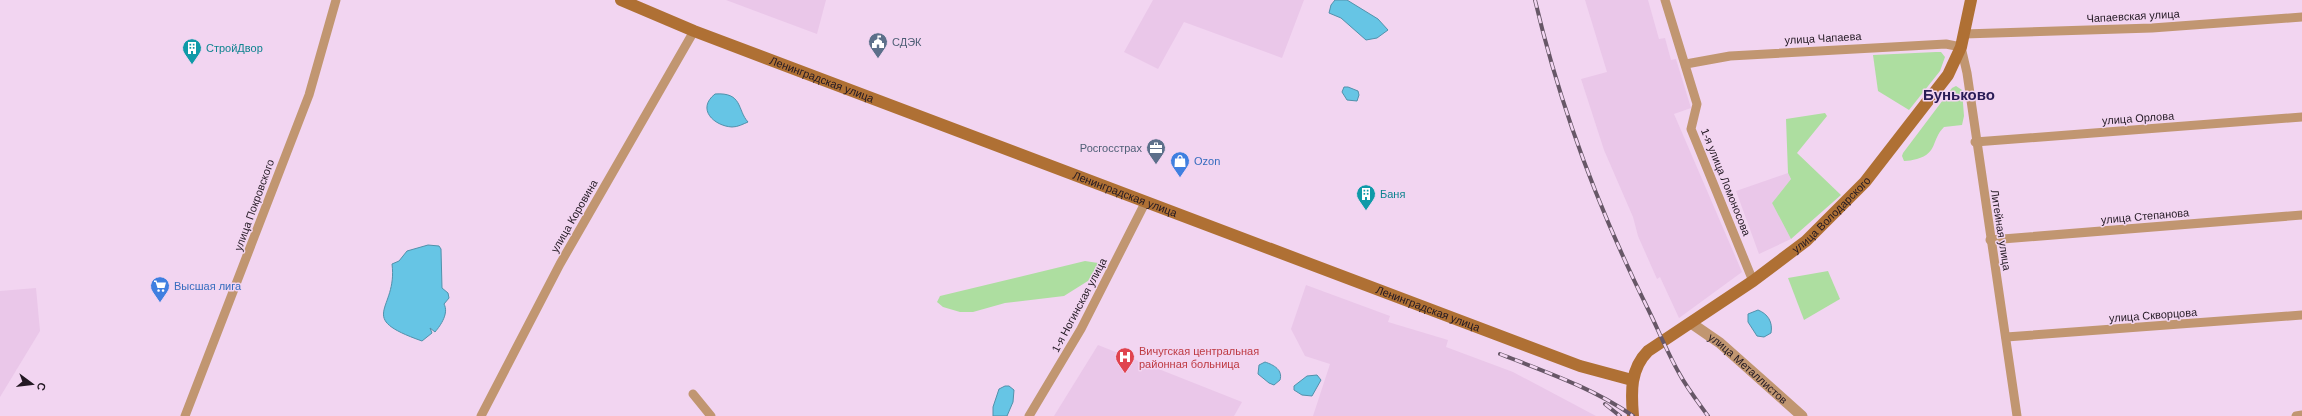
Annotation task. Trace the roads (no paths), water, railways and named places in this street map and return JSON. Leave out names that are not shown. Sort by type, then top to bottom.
[{"type":"main road","name":"Ленинградская улица","points":[[621,0],[694,31],[1145,203],[1580,366],[1632,380]]},
{"type":"main road","name":"улица Володарского","points":[[1632,380],[1636,366],[1648,351],[1753,281],[1810,237],[1866,182],[1948,75],[1961,47],[1970,0]]},
{"type":"main road","points":[[1632,380],[1633,416]]},
{"type":"street","name":"улица Покровского","points":[[185,416],[309,95],[336,0]]},
{"type":"street","name":"1-я улица Ломоносова","points":[[1665,0],[1686,64],[1697,104],[1691,129],[1753,281]]},
{"type":"street","name":"Чапаевская улица","points":[[1964,34],[2152,28],[2302,17]]},
{"type":"street","name":"улица Коровина","points":[[481,416],[560,264],[694,31]]},
{"type":"street","name":"улица Чапаева","points":[[1686,64],[1730,56],[1946,44],[1961,47]]},
{"type":"street","name":"Литейная улица","points":[[1961,47],[1967,73],[1975,142],[2017,416]]},
{"type":"street","name":"улица Орлова","points":[[1975,142],[2302,117]]},
{"type":"street","name":"1-я Ногинская улица","points":[[1029,416],[1081,329],[1145,203]]},
{"type":"street","name":"улица Степанова","points":[[1990,240],[2302,215]]},
{"type":"street","name":"улица Скворцова","points":[[2006,337],[2302,315]]},
{"type":"street","name":"улица Металлистов","points":[[1691,323],[1720,343],[1802,416]]},
{"type":"street","points":[[693,394],[711,416]]},
{"type":"street","points":[[2296,416],[2302,416]]},
{"type":"water","points":[[1335,0],[1347,0],[1378,19],[1388,30],[1377,38],[1366,40],[1341,18],[1329,13],[1331,5]]},
{"type":"water","points":[[1344,87],[1358,91],[1359,95],[1357,101],[1347,100],[1342,92]]},
{"type":"water","points":[[715,94],[724,94],[735,99],[748,122],[732,127],[719,124],[714,120],[707,111],[707,105]]},
{"type":"water","points":[[428,245],[439,246],[441,249],[442,288],[448,293],[449,298],[444,304],[446,311],[440,326],[435,332],[430,328],[432,333],[422,341],[401,333],[389,325],[384,318],[384,311],[390,292],[392,264],[399,261],[407,251]]},
{"type":"water","points":[[1758,310],[1767,316],[1771,325],[1771,333],[1764,337],[1757,336],[1748,322],[1748,314]]},
{"type":"water","points":[[1265,362],[1277,368],[1280,373],[1280,380],[1274,385],[1258,374],[1259,365]]},
{"type":"water","points":[[1317,375],[1321,380],[1312,396],[1302,395],[1294,390],[1294,386],[1307,376]]},
{"type":"water","points":[[1009,386],[1014,390],[1013,402],[1007,416],[993,416],[993,407],[999,389]]},
{"type":"railway","points":[[1535,0],[1556,79],[1582,157],[1597,195],[1629,270],[1675,365],[1708,416]]},
{"type":"railway","points":[[1500,354],[1552,374],[1585,389],[1602,397],[1633,416]]},
{"type":"railway","points":[[1605,404],[1620,416]]},
{"type":"place","name":"СДЭК","points":[[878,59]]},
{"type":"place","name":"СтройДвор","points":[[192,65]]},
{"type":"place","name":"Росгосстрах","points":[[1156,165]]},
{"type":"place","name":"Ozon","points":[[1180,178]]},
{"type":"place","name":"Баня","points":[[1366,211]]},
{"type":"place","name":"Высшая лига","points":[[160,303]]},
{"type":"place","name":"Вичугская центральная районная больница","points":[[1125,374]]},
{"type":"district","name":"Буньково","points":[[1959,94]]}]
